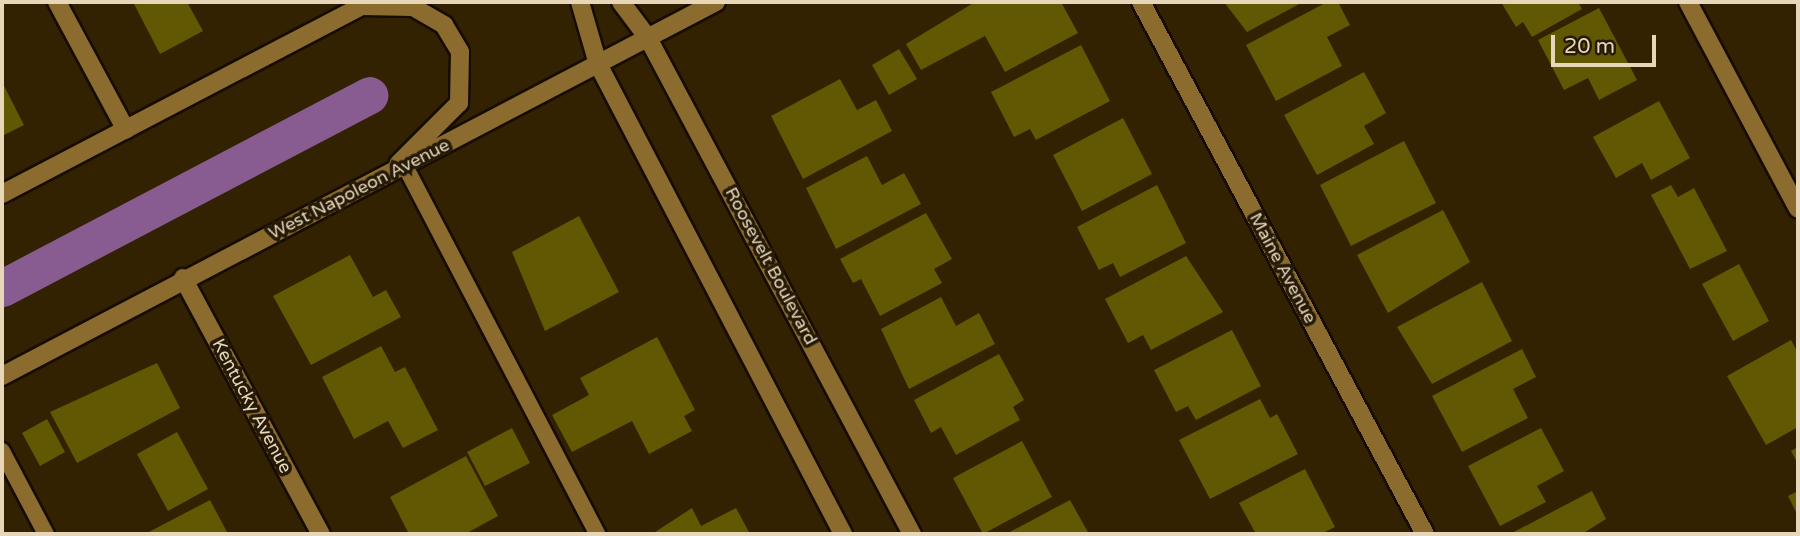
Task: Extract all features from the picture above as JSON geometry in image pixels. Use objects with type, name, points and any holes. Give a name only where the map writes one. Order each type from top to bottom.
[{"type":"street","points":[[57,2],[126,130]]},
{"type":"street","points":[[580,2],[598,64],[843,534]]},
{"type":"street","name":"Roosevelt Boulevard","points":[[621,2],[649,38],[912,534]]},
{"type":"street","name":"West Napoleon Avenue","points":[[2,376],[183,278],[386,176],[716,2]]},
{"type":"street","name":"Maine Avenue","points":[[1141,2],[1425,534]]},
{"type":"street","points":[[1688,2],[1798,209]]},
{"type":"street","points":[[2,194],[366,4],[413,8],[444,25],[460,52],[460,103],[386,176]]},
{"type":"street","name":"Kentucky Avenue","points":[[183,278],[321,534]]},
{"type":"lane","points":[[405,166],[597,534]]},
{"type":"lane","points":[[2,451],[46,534]]},
{"type":"building","points":[[133,2],[187,2],[203,31],[160,54]]},
{"type":"building","points":[[975,2],[1061,2],[1078,33],[1005,72],[985,36],[921,70],[906,44]]},
{"type":"building","points":[[1224,2],[1303,2],[1247,32]]},
{"type":"building","points":[[1327,2],[1338,2],[1350,25],[1327,37],[1342,66],[1276,101],[1246,45]]},
{"type":"building","points":[[1501,2],[1578,2],[1582,9],[1532,37],[1523,22],[1516,27]]},
{"type":"building","points":[[1599,8],[1637,80],[1599,100],[1588,78],[1564,90],[1538,40]]},
{"type":"building","points":[[1081,45],[1110,101],[1036,140],[1030,129],[1014,137],[991,92]]},
{"type":"building","points":[[899,49],[917,79],[889,95],[872,65]]},
{"type":"building","points":[[1364,72],[1386,113],[1364,126],[1374,144],[1317,175],[1284,115]]},
{"type":"building","points":[[840,79],[857,110],[876,100],[892,131],[803,179],[771,116]]},
{"type":"building","points":[[2,82],[24,125],[2,136]]},
{"type":"building","points":[[1659,101],[1690,158],[1651,180],[1642,163],[1616,178],[1593,137]]},
{"type":"building","points":[[1123,118],[1152,174],[1082,211],[1053,155]]},
{"type":"building","points":[[1404,141],[1436,203],[1351,246],[1320,185]]},
{"type":"building","points":[[867,156],[882,185],[904,173],[921,204],[836,249],[806,188]]},
{"type":"building","points":[[1157,185],[1186,243],[1120,277],[1113,263],[1099,270],[1077,227]]},
{"type":"building","points":[[1671,185],[1678,197],[1694,188],[1727,251],[1690,269],[1651,195]]},
{"type":"building","points":[[1443,210],[1470,262],[1388,313],[1357,255]]},
{"type":"building","points":[[926,213],[952,259],[934,269],[942,283],[880,316],[861,279],[853,283],[840,259]]},
{"type":"building","points":[[579,216],[619,292],[545,331],[512,252]]},
{"type":"building","points":[[350,255],[373,297],[386,290],[401,317],[311,365],[273,296]]},
{"type":"building","points":[[1186,256],[1223,312],[1151,350],[1143,335],[1128,343],[1105,299]]},
{"type":"building","points":[[1739,264],[1769,321],[1733,341],[1702,284]]},
{"type":"building","points":[[1482,282],[1512,341],[1432,384],[1397,327]]},
{"type":"building","points":[[941,297],[956,326],[979,313],[995,344],[909,389],[881,329]]},
{"type":"building","points":[[1232,330],[1261,386],[1196,420],[1188,406],[1176,412],[1154,370]]},
{"type":"building","points":[[657,337],[695,410],[684,416],[692,431],[649,454],[632,421],[572,452],[552,415],[589,395],[580,378]]},
{"type":"building","points":[[1791,340],[1798,353],[1798,427],[1766,445],[1727,376]]},
{"type":"building","points":[[381,346],[395,372],[405,367],[438,430],[403,448],[388,421],[354,439],[322,377]]},
{"type":"building","points":[[1522,349],[1536,377],[1513,389],[1528,418],[1462,452],[1432,396]]},
{"type":"building","points":[[999,354],[1024,400],[1013,407],[1020,420],[956,455],[941,427],[931,433],[914,400]]},
{"type":"building","points":[[157,363],[180,408],[77,463],[50,412]]},
{"type":"building","points":[[1260,399],[1270,418],[1277,414],[1298,454],[1210,499],[1179,440]]},
{"type":"building","points":[[47,419],[65,452],[40,466],[22,433]]},
{"type":"building","points":[[512,428],[530,463],[485,486],[467,452]]},
{"type":"building","points":[[1541,428],[1564,471],[1537,486],[1546,502],[1500,526],[1468,466]]},
{"type":"building","points":[[177,432],[208,489],[168,511],[137,454]]},
{"type":"building","points":[[1022,441],[1052,497],[983,534],[953,478]]},
{"type":"building","points":[[1798,447],[1798,464],[1791,451]]},
{"type":"building","points":[[466,456],[498,516],[465,534],[409,534],[390,497]]},
{"type":"building","points":[[1305,469],[1335,527],[1321,534],[1256,534],[1239,503]]},
{"type":"building","points":[[1592,491],[1606,519],[1582,534],[1510,534]]},
{"type":"building","points":[[1798,491],[1798,516],[1788,496]]},
{"type":"building","points":[[210,500],[227,532],[145,534]]},
{"type":"building","points":[[1070,500],[1089,534],[1006,534]]},
{"type":"building","points":[[692,508],[701,526],[736,508],[750,534],[652,534]]},
{"type":"waterway","points":[[2,288],[369,95]]}]
